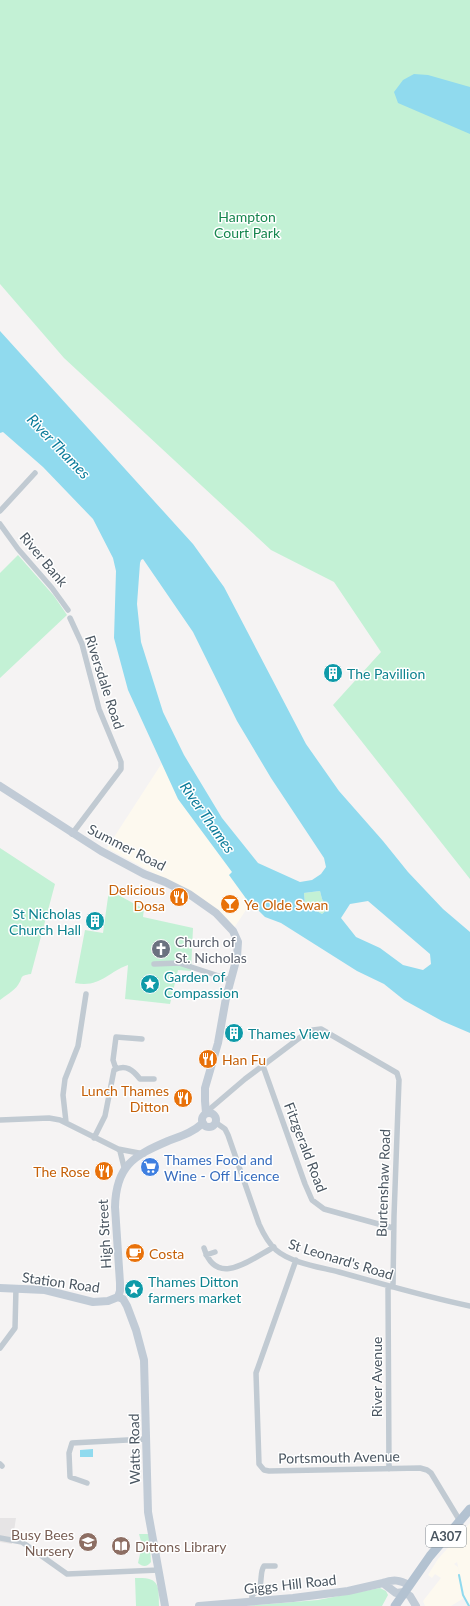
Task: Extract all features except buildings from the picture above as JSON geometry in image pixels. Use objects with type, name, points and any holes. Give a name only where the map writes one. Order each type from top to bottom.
[{"type":"main road","name":"A307","points":[[395,1606],[430,1556],[470,1509]]},
{"type":"street","points":[[0,511],[35,473]]},
{"type":"street","name":"River Bank","points":[[0,524],[18,549],[63,601],[68,610]]},
{"type":"street","name":"Riversdale Road","points":[[70,618],[82,644],[99,709],[120,762],[121,769],[72,834]]},
{"type":"street","name":"Summer Road","points":[[0,786],[72,834],[144,874],[166,882],[189,894],[216,913],[236,936],[238,942],[237,953],[230,980]]},
{"type":"street","points":[[154,964],[179,963],[230,980],[218,1043],[205,1088],[204,1101],[208,1113],[215,1117],[215,1122],[213,1125],[209,1126],[203,1123]]},
{"type":"street","points":[[66,1122],[63,1095],[65,1079],[78,1046],[86,994]]},
{"type":"street","name":"Burtenshaw Road","points":[[263,1066],[302,1036],[318,1029],[398,1075],[390,1287]]},
{"type":"street","points":[[94,1138],[105,1116],[112,1076],[116,1069],[113,1060],[116,1037],[142,1039]]},
{"type":"street","points":[[203,1123],[202,1118],[214,1105],[263,1066]]},
{"type":"street","name":"Fitzgerald Road","points":[[263,1066],[312,1200],[324,1208],[393,1228]]},
{"type":"street","points":[[116,1069],[130,1068],[135,1071],[140,1080],[154,1079]]},
{"type":"street","points":[[0,1120],[49,1118],[66,1122],[94,1138],[118,1149],[144,1154]]},
{"type":"street","name":"St Leonard's Road","points":[[215,1122],[225,1129],[228,1135],[259,1224],[266,1237],[274,1247],[285,1255],[296,1260],[390,1287],[470,1306]]},
{"type":"street","points":[[118,1149],[120,1151],[124,1167],[144,1154],[184,1136],[203,1123]]},
{"type":"street","name":"High Street","points":[[118,1297],[120,1283],[115,1194],[118,1181],[124,1167]]},
{"type":"street","points":[[204,1248],[208,1259],[214,1266],[219,1269],[228,1269],[237,1267],[274,1247]]},
{"type":"street","points":[[206,1254],[215,1252]]},
{"type":"street","name":"Portsmouth Avenue","points":[[296,1260],[256,1373],[259,1464],[264,1470],[268,1471],[420,1468],[427,1470],[435,1480],[460,1521]]},
{"type":"street","name":"River Avenue","points":[[389,1469],[390,1287]]},
{"type":"street","name":"Station Road","points":[[0,1288],[56,1292],[93,1302],[108,1301],[118,1297]]},
{"type":"street","points":[[0,1348],[15,1328],[16,1288]]},
{"type":"street","name":"Watts Road","points":[[118,1297],[123,1299],[127,1306],[134,1322],[142,1351],[145,1373],[149,1515],[165,1606]]},
{"type":"street","points":[[87,1483],[70,1477],[69,1453],[72,1443],[146,1438]]},
{"type":"street","points":[[0,1538],[22,1542],[67,1574],[159,1570]]},
{"type":"street","points":[[252,1601],[252,1596],[261,1584],[262,1569],[264,1566],[274,1566]]},
{"type":"street","name":"Giggs Hill Road","points":[[199,1606],[324,1594],[383,1583],[390,1580],[399,1581],[407,1589]]},
{"type":"street","points":[[383,1583],[396,1593],[407,1589],[416,1606]]},
{"type":"shaded area","points":[[162,763],[178,799],[232,872],[229,875],[250,904],[234,928],[204,900],[107,848]]},
{"type":"shaded area","points":[[0,1518],[16,1518],[12,1544],[0,1542]]},
{"type":"shaded area","points":[[470,1523],[470,1606],[465,1598],[457,1562],[454,1564],[458,1567],[464,1598],[451,1606],[425,1606],[423,1601],[441,1578],[435,1574],[432,1578],[428,1575],[438,1559]]},
{"type":"green space","name":"Hampton Court Park","points":[[0,0],[470,0],[470,879],[333,705],[381,652],[334,582],[271,550],[64,358],[0,284]]},
{"type":"green space","points":[[18,555],[54,596],[67,615],[0,678],[0,573]]},
{"type":"green space","points":[[0,848],[55,884],[31,974],[23,976],[16,987],[0,1000]]},
{"type":"green space","points":[[109,890],[144,909],[143,917],[193,928],[191,971],[178,970],[170,1004],[125,999],[128,965],[97,981],[84,984],[75,983],[85,930],[103,933]]},
{"type":"green space","points":[[320,891],[322,899],[328,909],[322,914],[305,904],[304,893]]},
{"type":"green space","points":[[139,1534],[149,1534],[151,1562],[146,1566],[138,1563],[142,1545]]},
{"type":"green space","points":[[135,1578],[149,1579],[156,1583],[159,1592],[159,1606],[136,1606]]},
{"type":"green space","points":[[380,1588],[386,1591],[388,1595],[382,1606],[245,1606],[318,1600]]},
{"type":"water","points":[[414,74],[428,75],[470,87],[470,134],[398,103],[394,92],[403,80]]},
{"type":"water","name":"River Thames","points":[[0,331],[193,544],[224,587],[306,744],[339,791],[408,872],[443,909],[470,932],[470,1033],[442,1021],[404,1000],[384,984],[357,971],[281,923],[265,917],[250,904],[229,875],[232,872],[178,799],[128,690],[114,638],[116,571],[113,558],[93,519],[43,467],[3,432],[0,433]],"holes":[[[143,559],[193,632],[237,721],[271,778],[324,858],[326,867],[321,874],[312,880],[300,882],[258,863],[222,818],[184,755],[163,712],[141,642],[137,604],[140,563]],[[320,891],[322,899],[328,909],[322,914],[305,904],[304,893]],[[368,901],[430,954],[431,964],[423,970],[403,965],[380,948],[356,937],[341,918],[350,904]]]},
{"type":"water","points":[[93,1449],[93,1457],[80,1457],[80,1450]]},
{"type":"waterway","points":[[459,1575],[463,1595],[469,1606]]},
{"type":"place","name":"The Pavillion","points":[[333,673]]},
{"type":"place","name":"Delicious Dosa","points":[[179,897]]},
{"type":"place","name":"Ye Olde Swan","points":[[230,904]]},
{"type":"place","name":"St Nicholas Church Hall","points":[[95,921]]},
{"type":"place","name":"Church of St. Nicholas","points":[[161,949]]},
{"type":"place","name":"Garden of Compassion","points":[[150,984]]},
{"type":"place","name":"Thames View","points":[[234,1033]]},
{"type":"place","name":"Han Fu","points":[[208,1059]]},
{"type":"place","name":"Lunch Thames Ditton","points":[[183,1098]]},
{"type":"place","name":"Thames Food and Wine - Off Licence","points":[[150,1167]]},
{"type":"place","name":"The Rose","points":[[104,1171]]},
{"type":"place","name":"Costa","points":[[135,1253]]},
{"type":"place","name":"Thames Ditton farmers market","points":[[134,1289]]},
{"type":"place","name":"Busy Bees Nursery","points":[[88,1542]]},
{"type":"place","name":"Dittons Library","points":[[121,1546]]}]
